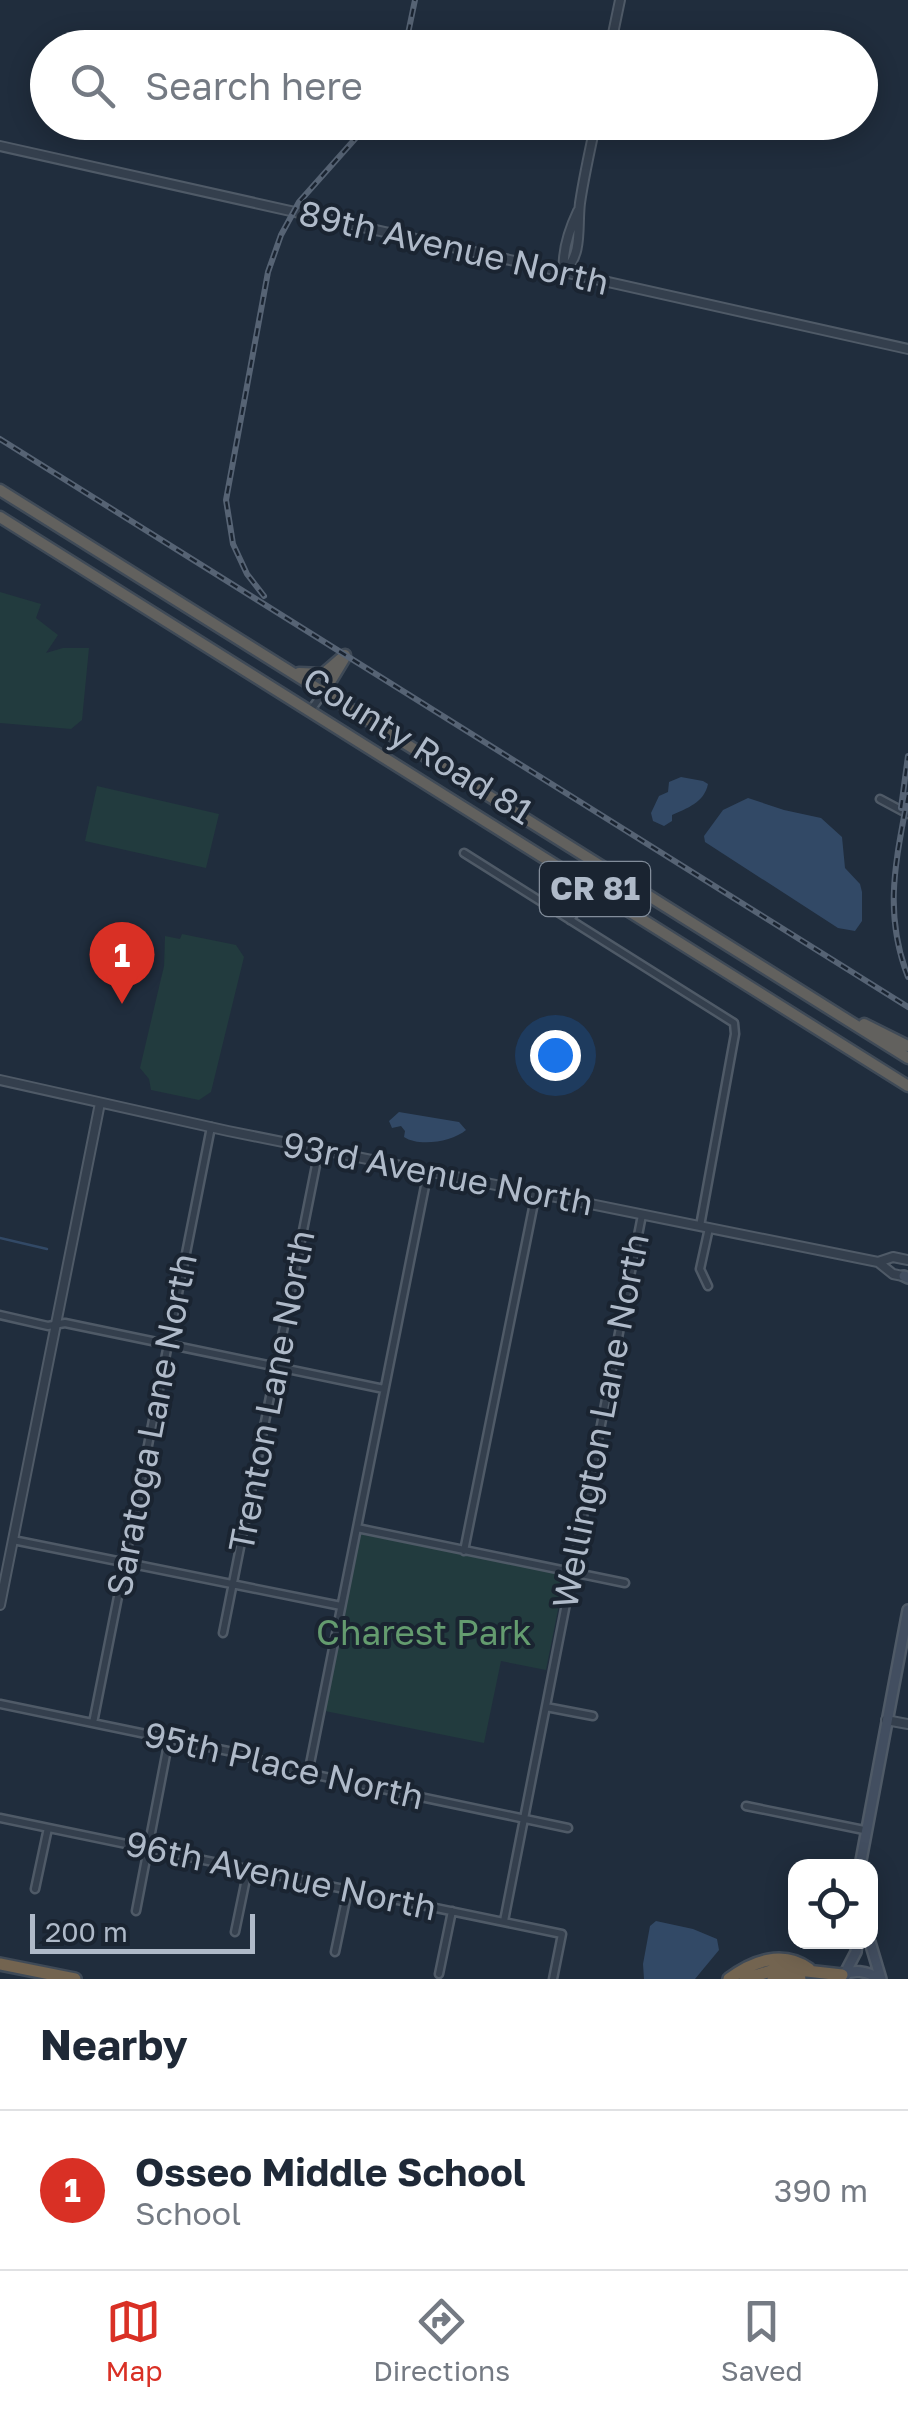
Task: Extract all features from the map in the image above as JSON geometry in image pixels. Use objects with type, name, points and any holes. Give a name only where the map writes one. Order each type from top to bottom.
[{"type":"highway","name":"County Road 81","points":[[0,490],[908,1058]]},
{"type":"highway","name":"County Road 81","points":[[0,517],[908,1087]]},
{"type":"highway","points":[[288,669],[318,676],[345,654],[343,664],[324,692]]},
{"type":"highway","points":[[822,1004],[908,1046]]},
{"type":"highway","points":[[729,1979],[754,1964],[776,1958],[794,1960],[812,1972]]},
{"type":"highway","points":[[0,1964],[75,1979]]},
{"type":"highway","points":[[745,1979],[780,1968],[841,1975]]},
{"type":"highway","points":[[773,1979],[800,1979]]},
{"type":"main road","points":[[861,1859],[908,1610]]},
{"type":"main road","points":[[841,1975],[856,1949]]},
{"type":"main road","points":[[872,1949],[880,1979]]},
{"type":"main road","points":[[841,1975],[862,1972],[880,1979]]},
{"type":"street","points":[[614,30],[620,0]]},
{"type":"street","points":[[564,272],[570,230],[580,207],[593,140]]},
{"type":"street","name":"89th Avenue North","points":[[0,146],[908,349]]},
{"type":"street","points":[[310,711],[324,692]]},
{"type":"street","points":[[880,799],[908,814]]},
{"type":"street","name":"Wellington Lane North","points":[[464,852],[734,1023],[704,1227]]},
{"type":"street","points":[[570,920],[604,867]]},
{"type":"street","name":"93rd Avenue North","points":[[0,1080],[319,1150],[878,1262],[894,1274],[907,1277]]},
{"type":"street","points":[[0,1605],[100,1103]]},
{"type":"street","name":"Saratoga Lane North","points":[[92,1723],[211,1127]]},
{"type":"street","name":"Trenton Lane North","points":[[224,1633],[319,1150]]},
{"type":"street","points":[[308,1774],[428,1171]]},
{"type":"street","points":[[464,1550],[536,1193]]},
{"type":"street","name":"Wellington Lane North","points":[[504,1922],[642,1214]]},
{"type":"street","points":[[704,1227],[700,1269],[708,1286]]},
{"type":"street","name":"93rd Avenue North","points":[[878,1262],[908,1260]]},
{"type":"street","points":[[0,1315],[65,1323],[384,1389]]},
{"type":"street","points":[[356,1528],[625,1582]]},
{"type":"street","points":[[9,1545],[125,1562],[341,1606]]},
{"type":"street","name":"95th Place North","points":[[0,1704],[568,1828]]},
{"type":"street","points":[[546,1707],[593,1716]]},
{"type":"street","points":[[886,1720],[908,1724]]},
{"type":"street","points":[[136,1911],[169,1739]]},
{"type":"street","points":[[746,1806],[864,1830]]},
{"type":"street","name":"96th Avenue North","points":[[0,1818],[562,1934],[553,1979]]},
{"type":"street","points":[[35,1888],[48,1828]]},
{"type":"street","points":[[235,1932],[248,1869]]},
{"type":"street","points":[[336,1952],[348,1890]]},
{"type":"street","points":[[439,1974],[452,1911]]},
{"type":"green space","points":[[0,592],[41,604],[36,618],[58,635],[46,653],[63,648],[89,648],[82,720],[71,729],[0,723]]},
{"type":"green space","points":[[97,786],[219,814],[206,868],[85,841]]},
{"type":"green space","points":[[182,934],[236,945],[244,957],[211,1092],[199,1100],[151,1090],[149,1079],[140,1068],[164,966],[165,936],[180,939]]},
{"type":"green space","name":"Charest Park","points":[[360,1534],[565,1575],[546,1670],[501,1661],[484,1743],[325,1711]]},
{"type":"water","points":[[681,777],[708,784],[703,796],[672,815],[672,821],[664,826],[653,821],[651,813],[659,796],[668,792],[669,782]]},
{"type":"water","points":[[748,798],[821,818],[842,837],[845,868],[862,892],[862,921],[855,931],[838,928],[705,842],[704,836],[723,810]]},
{"type":"water","points":[[399,1112],[459,1122],[466,1130],[435,1142],[410,1140],[404,1137],[401,1126],[392,1128],[389,1121]]},
{"type":"water","points":[[656,1921],[717,1939],[719,1950],[695,1979],[644,1979],[650,1926]]},
{"type":"waterway","points":[[0,1238],[47,1249]]},
{"type":"railway","points":[[409,30],[415,0]]},
{"type":"railway","points":[[264,596],[247,574],[233,544],[226,500],[268,272],[281,235],[299,202],[354,140]]},
{"type":"railway","points":[[0,439],[908,1007]]},
{"type":"railway","points":[[901,808],[908,756]]},
{"type":"railway","points":[[908,795],[894,886],[896,930],[908,977]]},
{"type":"place","name":"Osseo Middle School","points":[[122,1004]]}]
